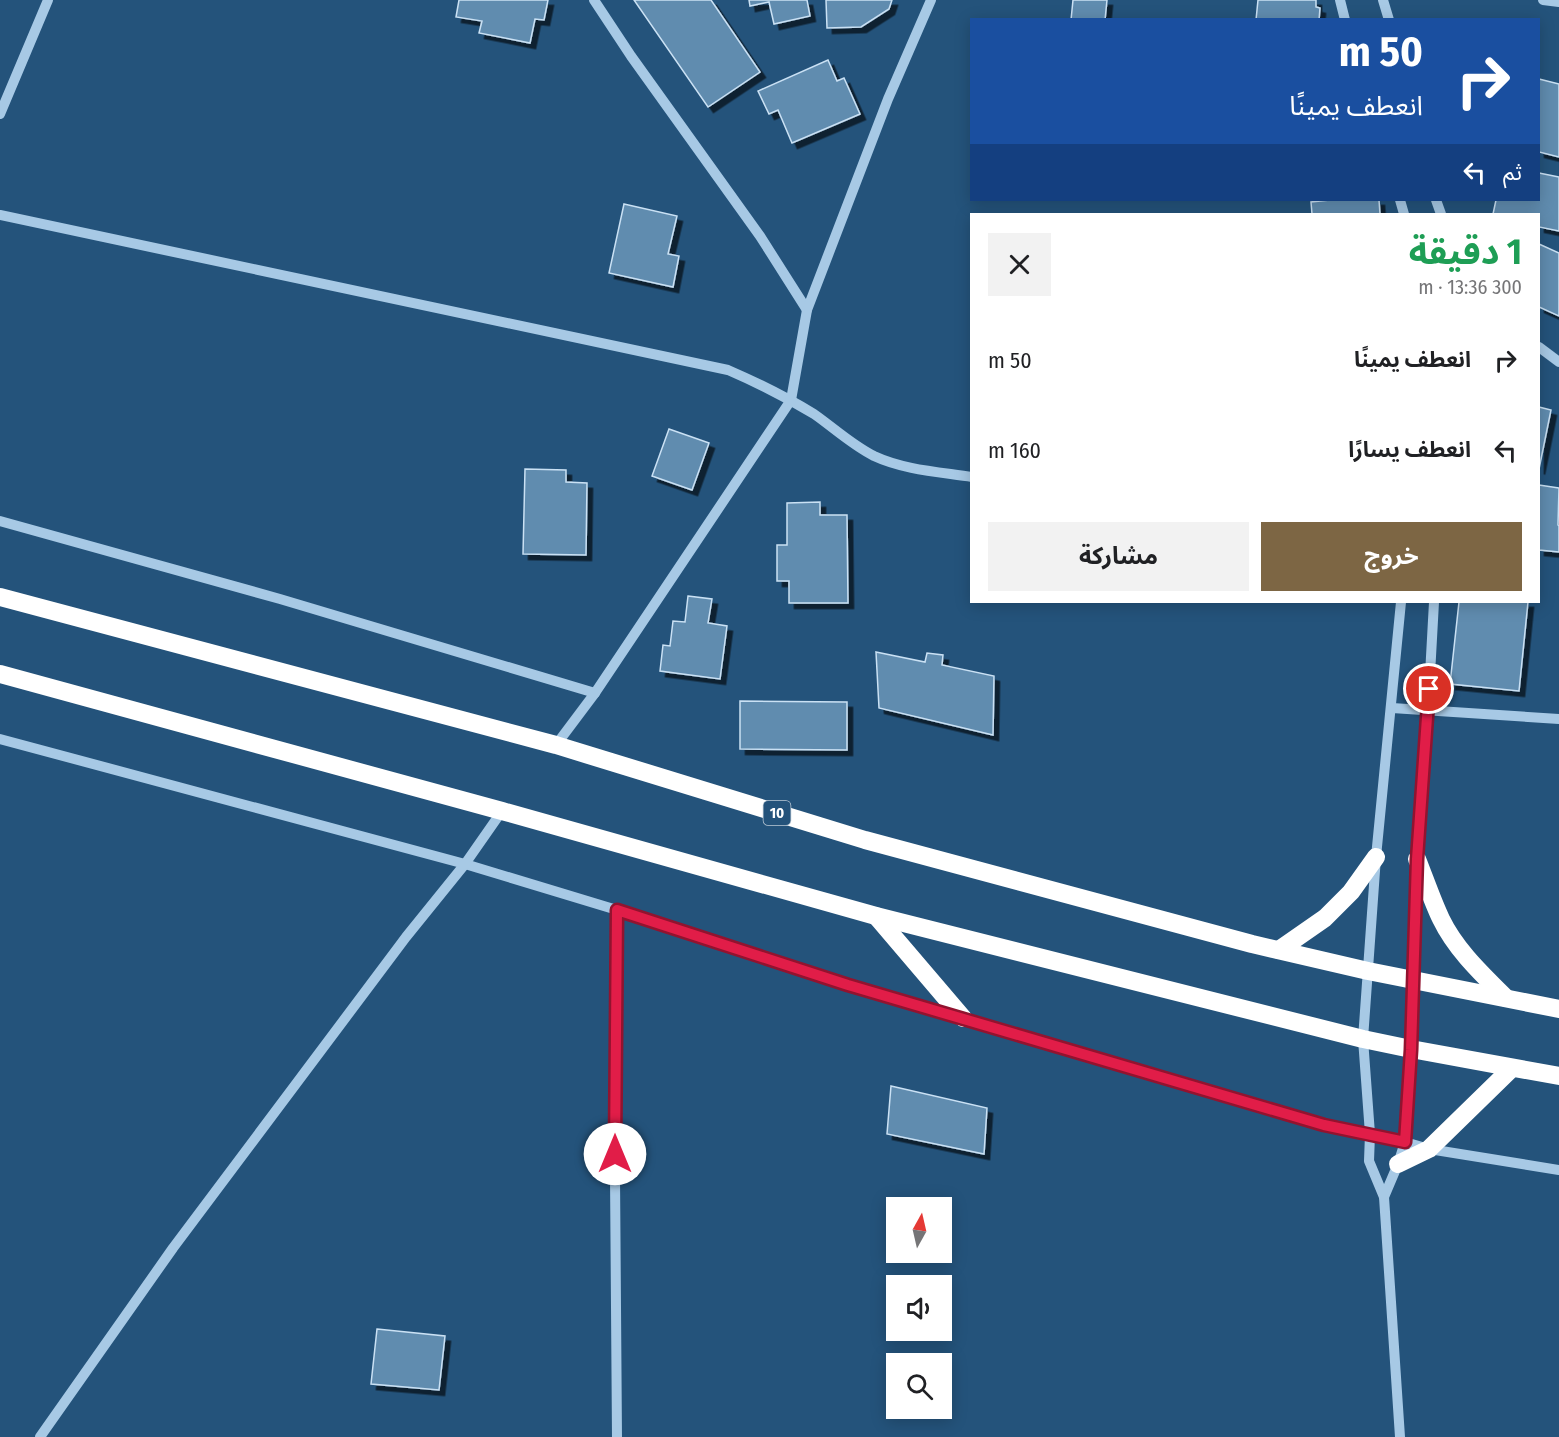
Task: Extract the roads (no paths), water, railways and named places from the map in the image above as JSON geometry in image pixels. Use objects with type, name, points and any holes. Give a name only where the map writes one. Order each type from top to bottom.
[{"type":"highway","name":"10","points":[[0,597],[556,745],[865,840],[1252,944],[1368,971],[1559,1009]]},
{"type":"highway","points":[[0,674],[876,916],[1363,1039],[1511,1069],[1559,1076]]},
{"type":"highway","points":[[1279,950],[1325,918],[1351,892],[1376,857]]},
{"type":"highway","points":[[1417,859],[1441,919],[1454,941],[1506,998]]},
{"type":"highway","points":[[876,916],[963,1018]]},
{"type":"highway","points":[[1398,1164],[1429,1149],[1511,1069]]},
{"type":"street","points":[[0,114],[48,0]]},
{"type":"street","points":[[594,0],[759,236],[807,310]]},
{"type":"street","points":[[556,745],[595,693],[791,400],[807,310],[888,99],[931,0]]},
{"type":"street","points":[[1340,0],[1344,18]]},
{"type":"street","points":[[1383,0],[1388,18]]},
{"type":"street","points":[[1543,0],[1559,2]]},
{"type":"street","points":[[0,215],[728,370],[791,400],[830,425],[850,442],[874,456],[891,463],[918,469],[970,477]]},
{"type":"street","points":[[1540,348],[1559,362]]},
{"type":"street","points":[[0,521],[280,599],[595,693]]},
{"type":"street","points":[[1400,1437],[1384,1197],[1369,1161],[1370,1134],[1363,1039],[1376,857],[1401,603]]},
{"type":"street","points":[[1384,1197],[1405,1142],[1411,1050],[1417,859],[1434,603]]},
{"type":"street","points":[[1392,708],[1559,719]]},
{"type":"street","points":[[0,739],[465,864],[617,910],[848,985],[1324,1125],[1429,1149],[1559,1170]]},
{"type":"street","points":[[40,1437],[173,1248],[406,937],[465,864],[502,811]]},
{"type":"street","points":[[617,910],[615,1176],[617,1437]]}]
